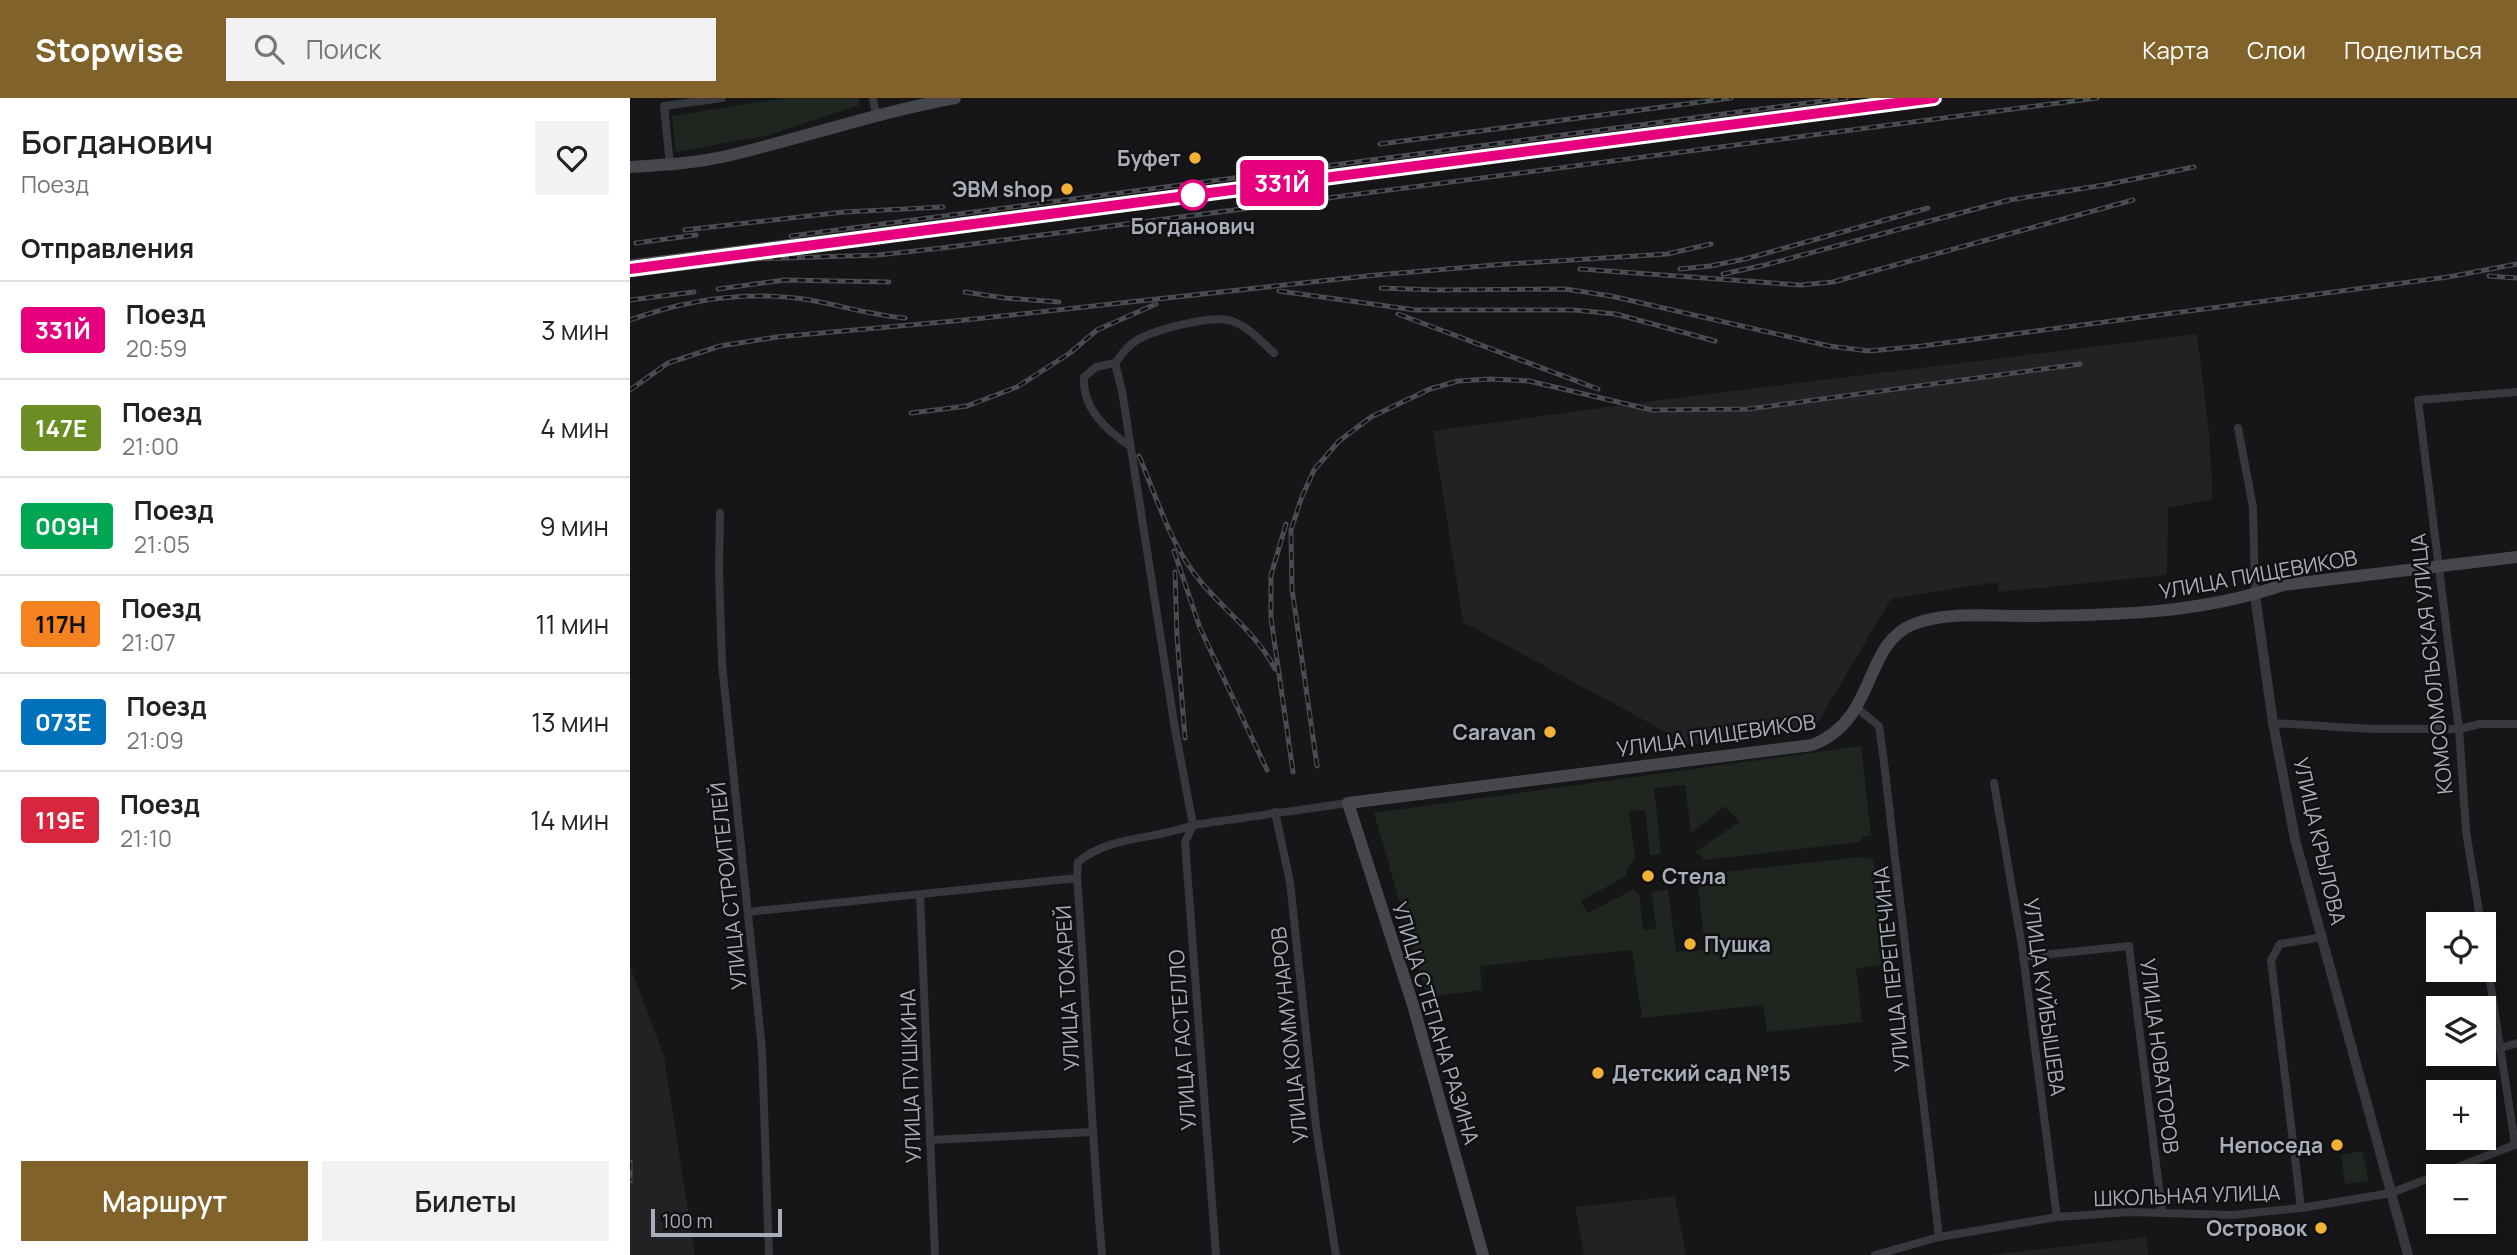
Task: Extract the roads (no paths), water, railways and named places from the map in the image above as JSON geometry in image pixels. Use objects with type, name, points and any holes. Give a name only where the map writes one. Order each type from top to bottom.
[{"type":"main road","points":[[630,167],[670,165],[730,155],[876,115],[955,98]]},
{"type":"main road","name":"УЛИЦА ПИЩЕВИКОВ","points":[[1348,803],[1812,745],[1829,738],[1857,708],[1879,659],[1899,630],[1934,617],[2145,613],[2203,607],[2255,595],[2283,585],[2517,557]]},
{"type":"main road","name":"УЛИЦА СТЕПАНА РАЗИНА","points":[[1348,803],[1413,1005],[1483,1255]]},
{"type":"street","points":[[670,165],[663,106],[722,98]]},
{"type":"street","points":[[873,98],[876,115]]},
{"type":"street","points":[[1130,446],[1110,433],[1094,413],[1083,392],[1084,377],[1096,367],[1115,363],[1135,341],[1159,331],[1203,321],[1228,319],[1245,327],[1275,353]]},
{"type":"street","points":[[1115,363],[1122,391],[1175,729],[1193,825]]},
{"type":"street","name":"КОМСОМОЛЬСКАЯ УЛИЦА","points":[[2479,912],[2466,831],[2459,729],[2418,400],[2517,392]]},
{"type":"street","name":"УЛИЦА КРЫЛОВА","points":[[2238,428],[2253,507],[2255,595],[2273,723],[2295,839],[2408,1255]]},
{"type":"street","name":"УЛИЦА СТРОИТЕЛЕЙ","points":[[720,513],[722,664],[762,1049],[769,1255]]},
{"type":"street","name":"УЛИЦА ПЕРЕПЕЧИНА","points":[[1857,708],[1878,726],[1883,754],[1938,1237]]},
{"type":"street","points":[[2273,723],[2374,729],[2459,729],[2480,724],[2517,724]]},
{"type":"street","name":"УЛИЦА КУЙБЫШЕВА","points":[[1994,783],[2024,957],[2057,1217]]},
{"type":"street","name":"УЛИЦА ПИЩЕВИКОВ","points":[[1077,878],[1078,862],[1088,853],[1107,844],[1275,811],[1348,803]]},
{"type":"street","name":"УЛИЦА КОММУНАРОВ","points":[[1275,811],[1290,882],[1316,1128],[1336,1255]]},
{"type":"street","name":"УЛИЦА ГАСТЕЛЛО","points":[[1193,825],[1185,842],[1216,1255]]},
{"type":"street","name":"УЛИЦА ТОКАРЕЙ","points":[[748,912],[1077,878],[1102,1255]]},
{"type":"street","name":"УЛИЦА ПУШКИНА","points":[[920,895],[935,1255]]},
{"type":"street","points":[[2301,1208],[2271,960],[2280,944],[2322,937]]},
{"type":"street","name":"УЛИЦА НОВАТОРОВ","points":[[2024,957],[2129,946],[2162,1212]]},
{"type":"street","points":[[2490,982],[2516,1144]]},
{"type":"street","points":[[2500,1048],[2517,1043]]},
{"type":"street","points":[[929,1140],[1092,1132]]},
{"type":"street","name":"ШКОЛЬНАЯ УЛИЦА","points":[[1875,1255],[1938,1237],[2057,1217],[2162,1212],[2232,1215],[2301,1208],[2390,1193],[2516,1144]]},
{"type":"railway","points":[[1380,144],[1731,98]]},
{"type":"railway","points":[[791,236],[1846,98]]},
{"type":"railway","points":[[789,248],[1934,98]]},
{"type":"railway","points":[[630,275],[754,259],[878,255],[942,248],[2097,98]]},
{"type":"railway","points":[[1723,274],[2009,200],[2194,167]]},
{"type":"railway","points":[[1580,269],[1800,285],[1833,282],[2133,200]]},
{"type":"railway","points":[[685,230],[844,212],[943,207]]},
{"type":"railway","points":[[1680,269],[1745,259],[1928,208]]},
{"type":"railway","points":[[636,243],[696,235]]},
{"type":"railway","points":[[630,262],[800,240]]},
{"type":"railway","points":[[630,390],[668,363],[720,346],[777,337],[965,320],[1376,275],[1667,254],[1711,244]]},
{"type":"railway","points":[[1381,288],[1565,289],[1611,296],[1829,346],[1869,351],[2448,277],[2517,264]]},
{"type":"railway","points":[[2489,276],[2517,278]]},
{"type":"railway","points":[[718,289],[785,280],[889,282]]},
{"type":"railway","points":[[1279,291],[1415,310],[1574,310],[1616,314],[1715,341]]},
{"type":"railway","points":[[630,300],[694,292]]},
{"type":"railway","points":[[965,292],[1059,302]]},
{"type":"railway","points":[[630,320],[696,302],[741,296],[810,300],[905,318]]},
{"type":"railway","points":[[911,413],[967,406],[1017,387],[1070,353],[1097,330],[1156,304]]},
{"type":"railway","points":[[1398,314],[1598,389]]},
{"type":"railway","points":[[1317,766],[1292,589],[1291,530],[1314,470],[1339,441],[1371,417],[1430,389],[1458,381],[1529,381],[1652,410],[1748,409],[2080,364]]},
{"type":"railway","points":[[1139,456],[1166,522],[1190,568],[1260,645],[1275,669]]},
{"type":"railway","points":[[1286,524],[1271,575],[1271,618],[1293,772]]},
{"type":"railway","points":[[1174,551],[1200,628],[1267,770]]},
{"type":"railway","points":[[1175,572],[1185,738]]},
{"type":"railway","points":[[630,1162],[630,1181]]},
{"type":"train","name":"331Й","points":[[630,269],[1934,98]]},
{"type":"place","name":"Буфет","points":[[1195,158]]},
{"type":"place","name":"ЭВМ shop","points":[[1067,189]]},
{"type":"place","name":"Богданович","points":[[1193,195]]},
{"type":"place","name":"Caravan","points":[[1550,732]]},
{"type":"place","name":"Стела","points":[[1648,876]]},
{"type":"place","name":"Пушка","points":[[1690,944]]},
{"type":"place","name":"Детский сад №15","points":[[1598,1073]]},
{"type":"place","name":"Непоседа","points":[[2337,1145]]},
{"type":"place","name":"Островок","points":[[2321,1228]]}]
